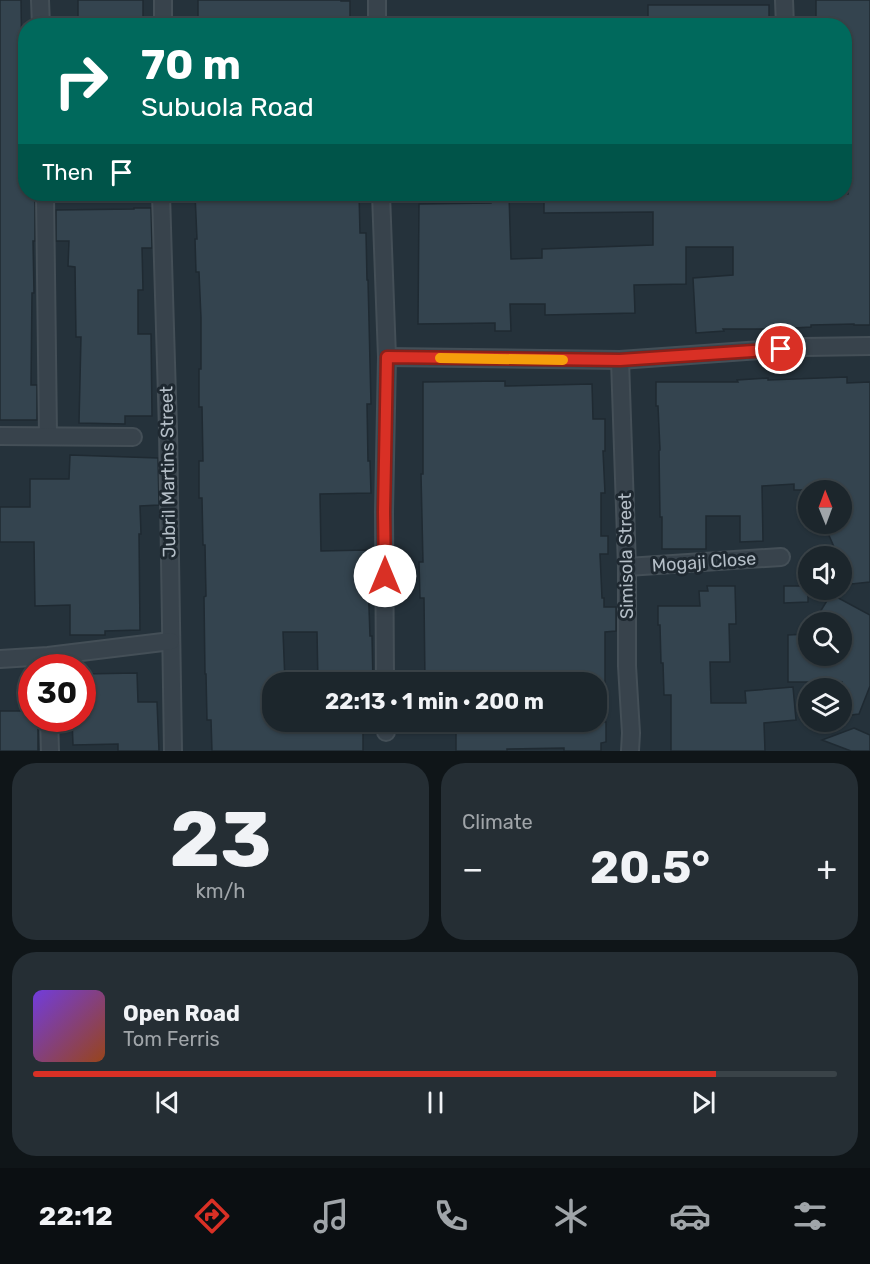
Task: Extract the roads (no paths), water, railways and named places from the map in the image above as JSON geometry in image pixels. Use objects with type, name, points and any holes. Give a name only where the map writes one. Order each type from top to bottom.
[{"type":"street","points":[[40,0],[41,18]]},
{"type":"street","points":[[163,18],[164,0]]},
{"type":"street","points":[[377,0],[378,18]]},
{"type":"street","points":[[784,0],[785,18]]},
{"type":"street","points":[[45,201],[48,436]]},
{"type":"street","name":"Jubril Martins Street","points":[[162,201],[173,751]]},
{"type":"street","points":[[381,201],[387,357],[384,512],[385,672]]},
{"type":"street","points":[[387,357],[620,360],[804,347],[870,346]]},
{"type":"street","name":"Simisola Street","points":[[620,360],[630,751]]},
{"type":"street","points":[[0,436],[133,437]]},
{"type":"street","name":"Mogaji Close","points":[[627,567],[781,557]]},
{"type":"street","points":[[96,654],[171,642]]},
{"type":"street","points":[[0,659],[18,660]]},
{"type":"street","points":[[49,732],[50,751]]}]
